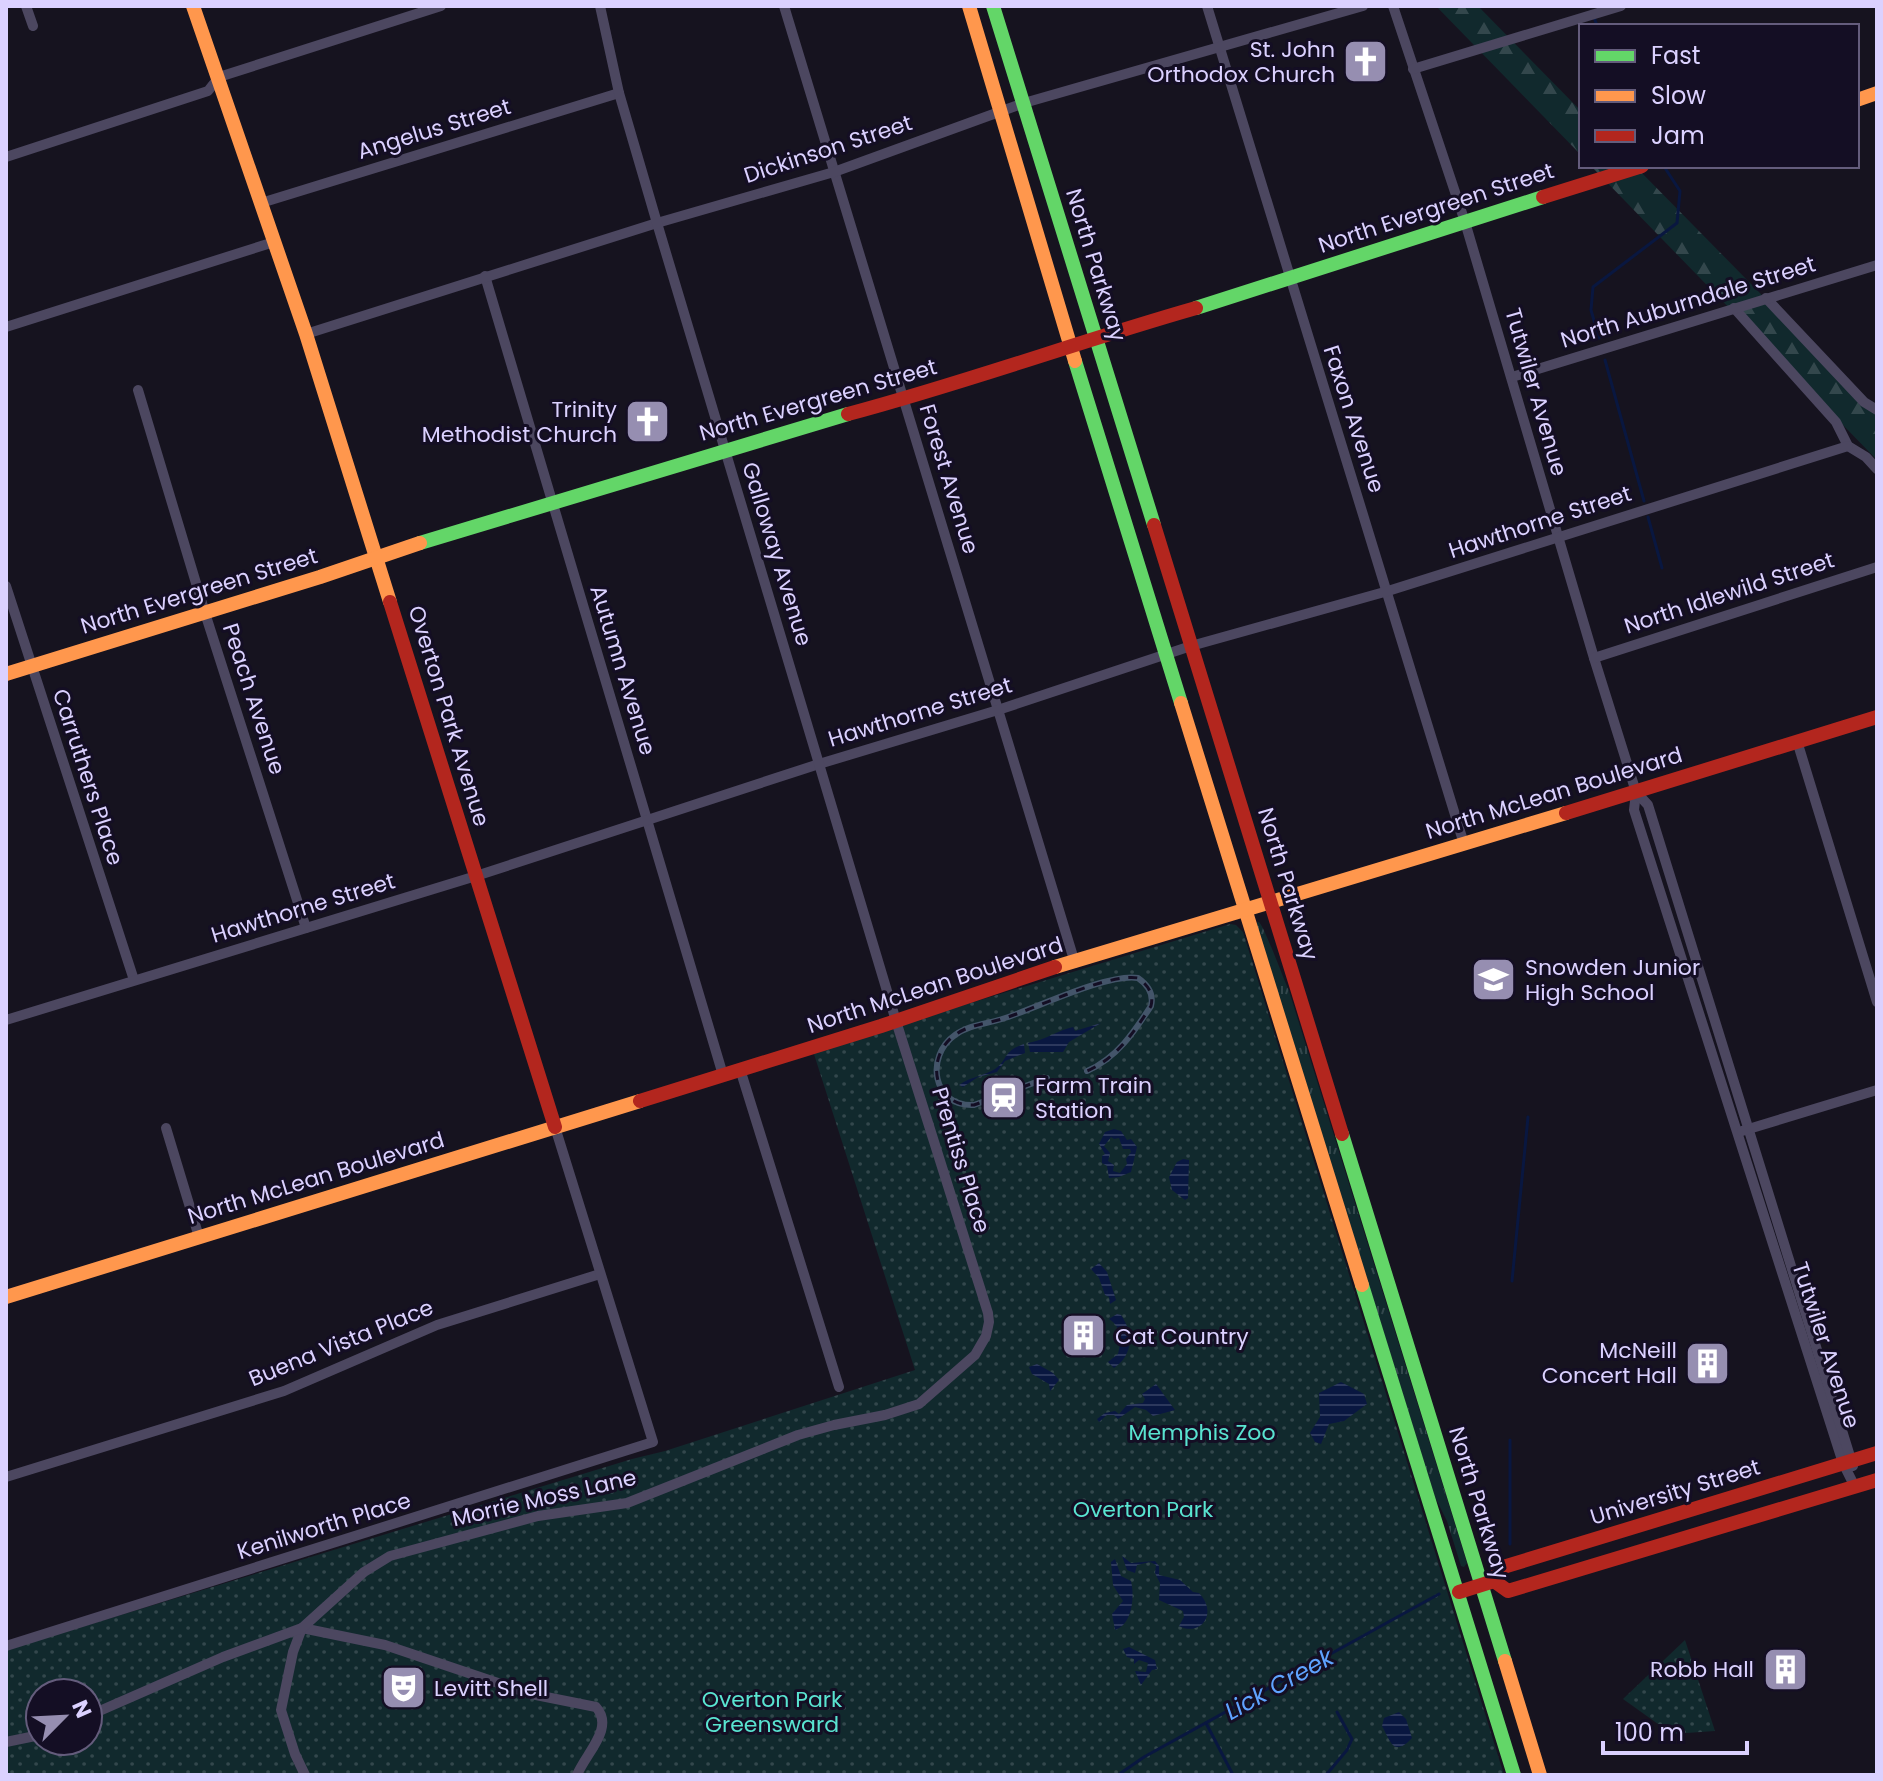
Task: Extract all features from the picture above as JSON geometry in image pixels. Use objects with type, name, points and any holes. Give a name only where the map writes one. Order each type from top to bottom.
[{"type":"main road","name":"Overton Park Avenue","points":[[193,6],[306,334],[555,1127]]},
{"type":"main road","name":"North Parkway","points":[[969,6],[1069,345],[1514,1775]]},
{"type":"main road","name":"North Parkway","points":[[993,6],[1270,901],[1487,1583],[1540,1775]]},
{"type":"main road","name":"North Evergreen Street","points":[[6,674],[551,502],[905,399],[1636,168]]},
{"type":"main road","name":"North McLean Boulevard","points":[[6,1297],[896,1021],[959,998],[1270,901],[1877,717]]},
{"type":"main road","name":"University Street","points":[[1459,1592],[1487,1583],[1500,1568],[1877,1453]]},
{"type":"main road","name":"University Street","points":[[1487,1583],[1508,1591],[1877,1480]]},
{"type":"main road","points":[[1685,1513],[1692,1536]]},
{"type":"main road","points":[[1664,1519],[1670,1542]]},
{"type":"street","points":[[26,6],[33,26]]},
{"type":"street","points":[[6,157],[208,91],[219,77],[441,6]]},
{"type":"street","name":"Galloway Avenue","points":[[600,6],[619,93],[896,1021]]},
{"type":"street","name":"Forest Avenue","points":[[784,6],[1075,963]]},
{"type":"street","name":"Faxon Avenue","points":[[1207,6],[1464,844]]},
{"type":"street","name":"Dickinson Street","points":[[306,334],[657,223],[834,172],[1024,103],[1363,6]]},
{"type":"street","name":"Tutwiler Avenue","points":[[1393,6],[1465,222],[1512,377],[1636,792],[1634,810],[1763,1216],[1794,1294],[1855,1487]]},
{"type":"street","points":[[1413,69],[1621,6]]},
{"type":"street","name":"Angelus Street","points":[[261,203],[619,93]]},
{"type":"street","points":[[6,327],[274,242]]},
{"type":"street","name":"North Auburndale Street","points":[[1512,377],[1877,265]]},
{"type":"street","name":"Autumn Avenue","points":[[485,276],[723,1075]]},
{"type":"street","points":[[1766,298],[1864,402],[1877,410]]},
{"type":"street","points":[[1734,308],[1836,422],[1848,446],[1866,457],[1877,469]]},
{"type":"street","name":"Peach Avenue","points":[[138,390],[205,613],[306,928]]},
{"type":"street","name":"Hawthorne Street","points":[[6,1020],[476,876],[1191,646],[1388,591],[1848,446]]},
{"type":"street","name":"North Idlewild Street","points":[[1594,658],[1877,567]]},
{"type":"street","name":"Carruthers Place","points":[[6,586],[134,980]]},
{"type":"street","points":[[1797,741],[1877,1002]]},
{"type":"street","name":"Tutwiler Avenue","points":[[1636,792],[1648,805],[1774,1213],[1794,1294]]},
{"type":"street","points":[[1683,966],[1696,962]]},
{"type":"street","name":"Prentiss Place","points":[[896,1021],[988,1313]]},
{"type":"street","points":[[740,1069],[839,1387]]},
{"type":"street","points":[[1736,1133],[1877,1090]]},
{"type":"street","name":"Overton Park Avenue","points":[[555,1127],[653,1442]]},
{"type":"street","points":[[166,1128],[199,1237]]},
{"type":"street","points":[[1763,1216],[1774,1213]]},
{"type":"street","name":"Buena Vista Place","points":[[6,1477],[284,1391],[437,1325],[600,1274]]},
{"type":"street","name":"Morrie Moss Lane","points":[[104,1709],[223,1657],[302,1628],[364,1572],[390,1556],[538,1516],[627,1503],[806,1433],[919,1404],[975,1355],[986,1336],[988,1313]]},
{"type":"street","name":"Kenilworth Place","points":[[6,1646],[653,1442]]},
{"type":"street","points":[[305,1775],[281,1710],[293,1652],[302,1628],[385,1645],[531,1694],[596,1707],[603,1717],[603,1730],[577,1775]]},
{"type":"green space","points":[[1436,6],[1478,6],[1579,109],[1579,153]]},
{"type":"green space","points":[[1593,168],[1637,168],[1877,412],[1877,460]]},
{"type":"green space","points":[[1259,922],[1289,991],[1467,1563],[1464,1567],[1435,1497],[1256,923]]},
{"type":"green space","name":"Overton Park","points":[[1230,924],[1236,925],[1243,932],[1504,1775],[6,1775],[6,1650],[665,1451],[915,1370],[813,1051]]},
{"type":"green space","points":[[1685,1640],[1715,1731],[1672,1734],[1623,1699]]},
{"type":"water","points":[[1101,1023],[1069,1042],[1063,1052],[1030,1052],[1028,1043],[1068,1028],[1073,1027],[1075,1031]]},
{"type":"water","points":[[1024,1044],[1025,1053],[1005,1061],[997,1072],[978,1077],[963,1087],[959,1085],[995,1069],[1012,1050]]},
{"type":"water","points":[[1114,1129],[1121,1131],[1137,1147],[1131,1172],[1109,1178],[1107,1166],[1102,1163],[1105,1154],[1099,1144],[1105,1132]],"holes":[[[1111,1137],[1119,1138],[1123,1149],[1130,1149],[1131,1152],[1120,1173],[1113,1171],[1114,1165],[1108,1161],[1110,1153],[1104,1146]]]},
{"type":"water","points":[[1189,1160],[1188,1198],[1185,1200],[1172,1190],[1169,1177],[1177,1162]]},
{"type":"water","points":[[1099,1263],[1107,1272],[1116,1300],[1110,1304],[1099,1278],[1091,1269]]},
{"type":"water","points":[[1117,1314],[1125,1322],[1130,1344],[1125,1357],[1114,1368],[1108,1362],[1118,1354],[1120,1339],[1116,1326],[1109,1319]]},
{"type":"water","points":[[1037,1364],[1059,1380],[1050,1391],[1049,1384],[1032,1374],[1029,1367]]},
{"type":"water","points":[[1341,1382],[1364,1394],[1367,1404],[1344,1421],[1329,1424],[1321,1444],[1315,1442],[1310,1433],[1320,1417],[1319,1393]]},
{"type":"water","points":[[1156,1384],[1175,1410],[1153,1416],[1135,1407],[1118,1419],[1107,1415],[1099,1422],[1097,1419],[1105,1413],[1115,1411],[1119,1414],[1127,1405],[1143,1403],[1145,1399],[1142,1394]]},
{"type":"water","points":[[1122,1556],[1131,1563],[1155,1561],[1159,1566],[1159,1575],[1180,1580],[1193,1592],[1199,1593],[1207,1609],[1204,1622],[1194,1628],[1179,1626],[1184,1617],[1183,1611],[1159,1600],[1160,1583],[1155,1573],[1156,1565],[1150,1562],[1137,1565],[1135,1573],[1127,1570]]},
{"type":"water","points":[[1115,1559],[1121,1576],[1131,1581],[1133,1595],[1129,1617],[1115,1630],[1112,1614],[1123,1601],[1113,1585],[1111,1562]]},
{"type":"water","points":[[1129,1647],[1155,1660],[1157,1669],[1152,1670],[1141,1685],[1135,1671],[1146,1672],[1148,1663],[1139,1660],[1134,1664],[1134,1659],[1127,1657],[1123,1649]]},
{"type":"water","points":[[1399,1712],[1406,1719],[1412,1738],[1397,1747],[1382,1726],[1384,1718]]},
{"type":"waterway","points":[[1594,17],[1596,24]]},
{"type":"waterway","points":[[1599,338],[1591,310],[1593,287],[1677,223],[1680,191],[1665,168]]},
{"type":"waterway","points":[[1605,360],[1644,501]]},
{"type":"waterway","points":[[1648,517],[1662,568]]},
{"type":"waterway","name":"Lick Creek","points":[[1512,1281],[1528,1117]]},
{"type":"waterway","points":[[1510,1440],[1510,1544]]},
{"type":"waterway","name":"Lick Creek","points":[[1118,1775],[1144,1757],[1439,1594]]},
{"type":"waterway","points":[[1326,1775],[1352,1739],[1337,1712]]},
{"type":"waterway","points":[[1206,1723],[1233,1775]]},
{"type":"railway","points":[[1047,1078],[974,1105],[949,1098],[938,1079],[937,1067],[945,1044],[966,1029],[1090,986],[1138,978],[1149,990],[1151,1006],[1116,1052],[1087,1071]]},
{"type":"traffic: fast","points":[[993,6],[1154,525]]},
{"type":"traffic: fast","points":[[1196,308],[1543,197]]},
{"type":"traffic: fast","points":[[1075,361],[1181,703]]},
{"type":"traffic: fast","points":[[420,543],[848,414]]},
{"type":"traffic: fast","points":[[1342,1134],[1505,1661]]},
{"type":"traffic: fast","points":[[1362,1285],[1514,1775]]},
{"type":"traffic: slow","points":[[193,6],[306,334],[390,602]]},
{"type":"traffic: slow","points":[[969,6],[1075,361]]},
{"type":"traffic: slow","points":[[1859,99],[1877,93]]},
{"type":"traffic: slow","points":[[6,674],[420,543]]},
{"type":"traffic: slow","points":[[1181,703],[1362,1285]]},
{"type":"traffic: slow","points":[[1055,967],[1566,813]]},
{"type":"traffic: slow","points":[[6,1297],[640,1101]]},
{"type":"traffic: slow","points":[[1505,1661],[1540,1775]]},
{"type":"traffic: jam","points":[[1543,197],[1636,168]]},
{"type":"traffic: jam","points":[[848,414],[1196,308]]},
{"type":"traffic: jam","points":[[1154,525],[1342,1134]]},
{"type":"traffic: jam","points":[[390,602],[555,1127]]},
{"type":"traffic: jam","points":[[1566,813],[1877,717]]},
{"type":"traffic: jam","points":[[640,1101],[881,1026],[1055,967]]},
{"type":"traffic: jam","points":[[1459,1592],[1494,1581],[1500,1568],[1877,1453]]},
{"type":"traffic: jam","points":[[1494,1581],[1508,1591],[1877,1480]]},
{"type":"place","name":"St. John Orthodox Church","points":[[1366,62]]},
{"type":"place","name":"Trinity Methodist Church","points":[[648,422]]},
{"type":"place","name":"Snowden Junior High School","points":[[1494,980]]},
{"type":"place","name":"Farm Train Station","points":[[1004,1098]]},
{"type":"place","name":"Cat Country","points":[[1084,1336]]},
{"type":"place","name":"McNeill Concert Hall","points":[[1708,1363]]},
{"type":"place","name":"Robb Hall","points":[[1785,1669]]},
{"type":"place","name":"Levitt Shell","points":[[403,1688]]},
{"type":"park label","name":"Memphis Zoo","points":[[1202,1432]]},
{"type":"park label","name":"Overton Park Greensward","points":[[772,1712]]}]
